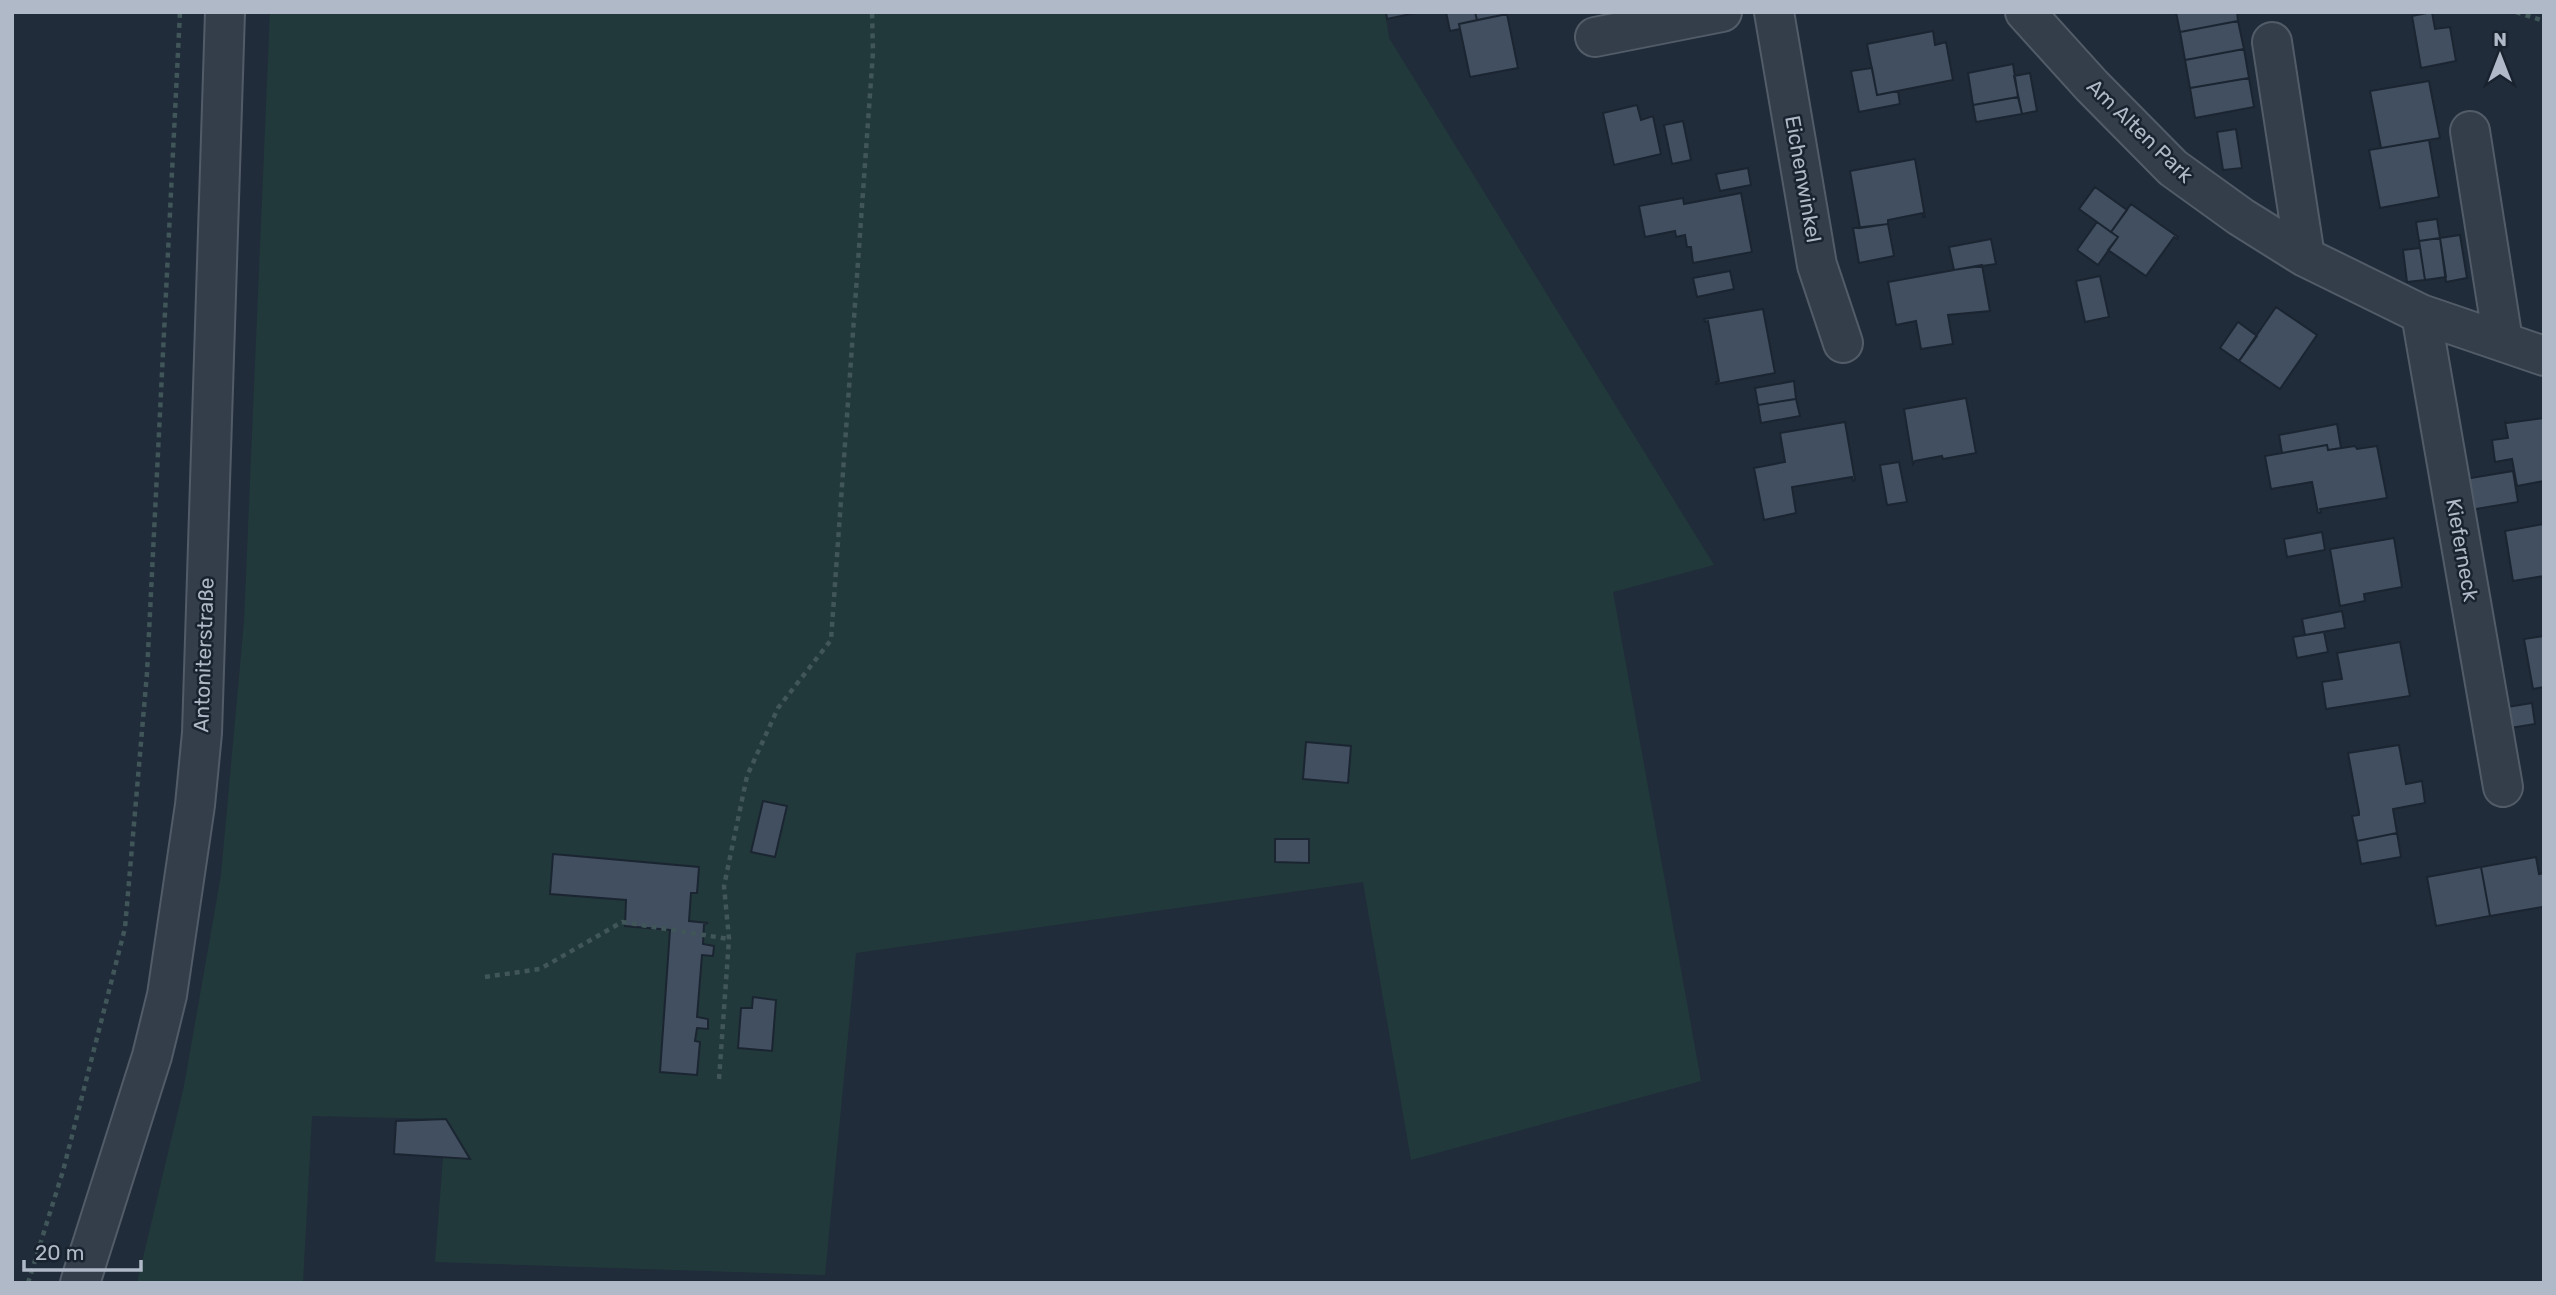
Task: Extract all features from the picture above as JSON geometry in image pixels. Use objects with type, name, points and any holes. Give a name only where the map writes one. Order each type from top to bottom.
[{"type":"street","name":"Antoniterstraße","points":[[80,1283],[152,1056],[167,995],[195,805],[202,733],[225,12]]},
{"type":"street","points":[[1595,37],[1723,12]]},
{"type":"street","name":"Eichenwinkel","points":[[1774,12],[1817,265],[1843,344]]},
{"type":"street","name":"Am Alten Park","points":[[2025,12],[2092,86],[2173,168],[2241,217],[2305,257],[2421,314],[2544,356]]},
{"type":"street","points":[[2272,41],[2305,257]]},
{"type":"street","points":[[2470,131],[2503,341]]},
{"type":"street","name":"Kieferneck","points":[[2421,314],[2503,786]]},
{"type":"path","points":[[29,1283],[63,1171],[125,928],[147,673],[180,12]]},
{"type":"path","points":[[719,1079],[729,939],[724,886],[747,776],[778,708],[831,640],[873,66],[872,12]]},
{"type":"path","points":[[2516,12],[2544,21]]},
{"type":"path","points":[[485,976],[540,969],[622,922],[729,939]]},
{"type":"green space","points":[[270,12],[1385,12],[1389,38],[1714,565],[1613,592],[1701,1081],[1411,1160],[1363,882],[856,953],[825,1275],[435,1262],[446,1119],[312,1116],[303,1283],[137,1283],[184,1086],[221,875],[244,622]]},
{"type":"building","points":[[1386,12],[1420,12],[1387,19]]},
{"type":"building","points":[[1446,12],[1475,12],[1477,20],[1459,24],[1460,29],[1450,31]]},
{"type":"building","points":[[1475,12],[1507,12],[1507,14],[1477,20]]},
{"type":"building","points":[[2176,12],[2237,12],[2238,21],[2180,32]]},
{"type":"building","points":[[2432,12],[2435,29],[2450,27],[2456,61],[2421,68],[2412,16]]},
{"type":"building","points":[[1507,14],[1518,68],[1470,77],[1459,24]]},
{"type":"building","points":[[2238,21],[2244,49],[2185,60],[2180,32]]},
{"type":"building","points":[[1933,31],[1935,45],[1946,42],[1953,80],[1877,95],[1867,44]]},
{"type":"building","points":[[2244,49],[2249,78],[2190,88],[2185,60]]},
{"type":"building","points":[[2013,64],[2018,97],[1973,105],[1968,73]]},
{"type":"building","points":[[1872,68],[1877,95],[1898,91],[1900,104],[1859,112],[1851,71]]},
{"type":"building","points":[[2030,73],[2037,111],[2022,114],[2014,76]]},
{"type":"building","points":[[2249,78],[2254,107],[2195,118],[2190,88]]},
{"type":"building","points":[[2429,81],[2440,138],[2381,148],[2370,91]]},
{"type":"building","points":[[2018,97],[2022,114],[1976,122],[1973,105]]},
{"type":"building","points":[[1637,105],[1641,120],[1653,116],[1661,154],[1614,165],[1603,113]]},
{"type":"building","points":[[1683,121],[1691,160],[1672,164],[1664,125]]},
{"type":"building","points":[[2236,129],[2242,168],[2223,170],[2217,132]]},
{"type":"building","points":[[2429,140],[2439,197],[2380,208],[2369,150]]},
{"type":"building","points":[[1915,159],[1925,217],[1923,213],[1888,220],[1888,224],[1860,228],[1850,171]]},
{"type":"building","points":[[1748,168],[1751,185],[1720,191],[1716,174]]},
{"type":"building","points":[[2095,187],[2127,210],[2111,232],[2079,209]]},
{"type":"building","points":[[1741,193],[1752,252],[1693,263],[1691,247],[1687,247],[1685,235],[1676,237],[1675,231],[1645,237],[1639,206],[1683,198],[1684,204]]},
{"type":"building","points":[[2131,204],[2178,237],[2174,237],[2146,276],[2108,250],[2118,237],[2111,232]]},
{"type":"building","points":[[2437,219],[2440,238],[2419,241],[2416,222]]},
{"type":"building","points":[[2097,222],[2118,237],[2098,265],[2077,250]]},
{"type":"building","points":[[1888,224],[1894,256],[1859,263],[1853,228]]},
{"type":"building","points":[[2460,235],[2467,278],[2446,282],[2440,238]]},
{"type":"building","points":[[2440,238],[2446,277],[2425,280],[2419,241]]},
{"type":"building","points":[[1991,239],[1996,264],[1954,270],[1949,247]]},
{"type":"building","points":[[2420,248],[2425,280],[2407,282],[2403,250]]},
{"type":"building","points":[[1982,265],[1990,311],[1948,315],[1953,344],[1921,349],[1916,321],[1896,325],[1888,282]]},
{"type":"building","points":[[1730,271],[1734,289],[1697,297],[1693,278]]},
{"type":"building","points":[[2100,276],[2109,317],[2085,322],[2076,281]]},
{"type":"building","points":[[2276,307],[2317,335],[2280,389],[2239,361]]},
{"type":"building","points":[[1763,309],[1775,373],[1716,384],[1719,381],[1708,321],[1705,322],[1704,319]]},
{"type":"building","points":[[2238,322],[2257,336],[2239,361],[2220,348]]},
{"type":"building","points":[[1794,381],[1796,399],[1758,405],[1755,388]]},
{"type":"building","points":[[1966,398],[1976,453],[1943,459],[1942,456],[1915,461],[1913,464],[1904,409]]},
{"type":"building","points":[[1796,399],[1800,416],[1761,423],[1758,405]]},
{"type":"building","points":[[2544,418],[2544,481],[2517,486],[2512,459],[2495,462],[2492,440],[2508,438],[2505,422]]},
{"type":"building","points":[[1845,422],[1855,480],[1853,481],[1852,477],[1792,487],[1796,513],[1764,520],[1754,468],[1785,462],[1780,433]]},
{"type":"building","points":[[2337,424],[2341,448],[2328,450],[2327,445],[2282,453],[2279,435]]},
{"type":"building","points":[[2327,445],[2328,450],[2377,446],[2387,498],[2320,509],[2321,513],[2318,513],[2312,482],[2271,489],[2265,456]]},
{"type":"building","points":[[1899,462],[1907,502],[1887,505],[1880,465]]},
{"type":"building","points":[[2513,471],[2518,502],[2470,510],[2465,479]]},
{"type":"building","points":[[2544,524],[2544,576],[2513,581],[2505,531]]},
{"type":"building","points":[[2322,532],[2325,550],[2287,557],[2284,539]]},
{"type":"building","points":[[2394,538],[2402,587],[2364,594],[2365,601],[2340,606],[2330,549]]},
{"type":"building","points":[[2342,611],[2345,628],[2305,635],[2302,619]]},
{"type":"building","points":[[2324,632],[2328,652],[2297,658],[2293,637]]},
{"type":"building","points":[[2544,636],[2544,687],[2533,689],[2524,639]]},
{"type":"building","points":[[2400,642],[2410,696],[2326,709],[2322,682],[2342,679],[2337,653]]},
{"type":"building","points":[[2532,703],[2535,724],[2504,729],[2501,708]]},
{"type":"building","points":[[1306,742],[1351,746],[1348,783],[1303,779]]},
{"type":"building","points":[[2399,745],[2406,784],[2422,781],[2425,803],[2393,809],[2397,833],[2357,841],[2352,816],[2359,815],[2359,812],[2348,753]]},
{"type":"building","points":[[763,801],[787,806],[775,857],[751,852]]},
{"type":"building","points":[[2397,833],[2401,857],[2361,864],[2357,841]]},
{"type":"building","points":[[1275,839],[1309,839],[1309,863],[1275,862]]},
{"type":"building","points":[[553,854],[699,867],[697,893],[691,893],[689,921],[708,923],[704,924],[703,944],[714,946],[713,956],[702,955],[697,1017],[708,1019],[708,1029],[697,1028],[695,1041],[700,1042],[697,1075],[660,1072],[670,930],[625,926],[626,900],[550,894]]},
{"type":"building","points":[[2536,857],[2539,874],[2544,873],[2544,913],[2542,907],[2490,916],[2481,867]]},
{"type":"building","points":[[2481,867],[2490,916],[2436,926],[2427,877]]},
{"type":"building","points":[[753,997],[776,1000],[772,1051],[738,1048],[741,1008],[752,1008]]},
{"type":"building","points":[[446,1119],[470,1159],[394,1154],[396,1121]]}]
